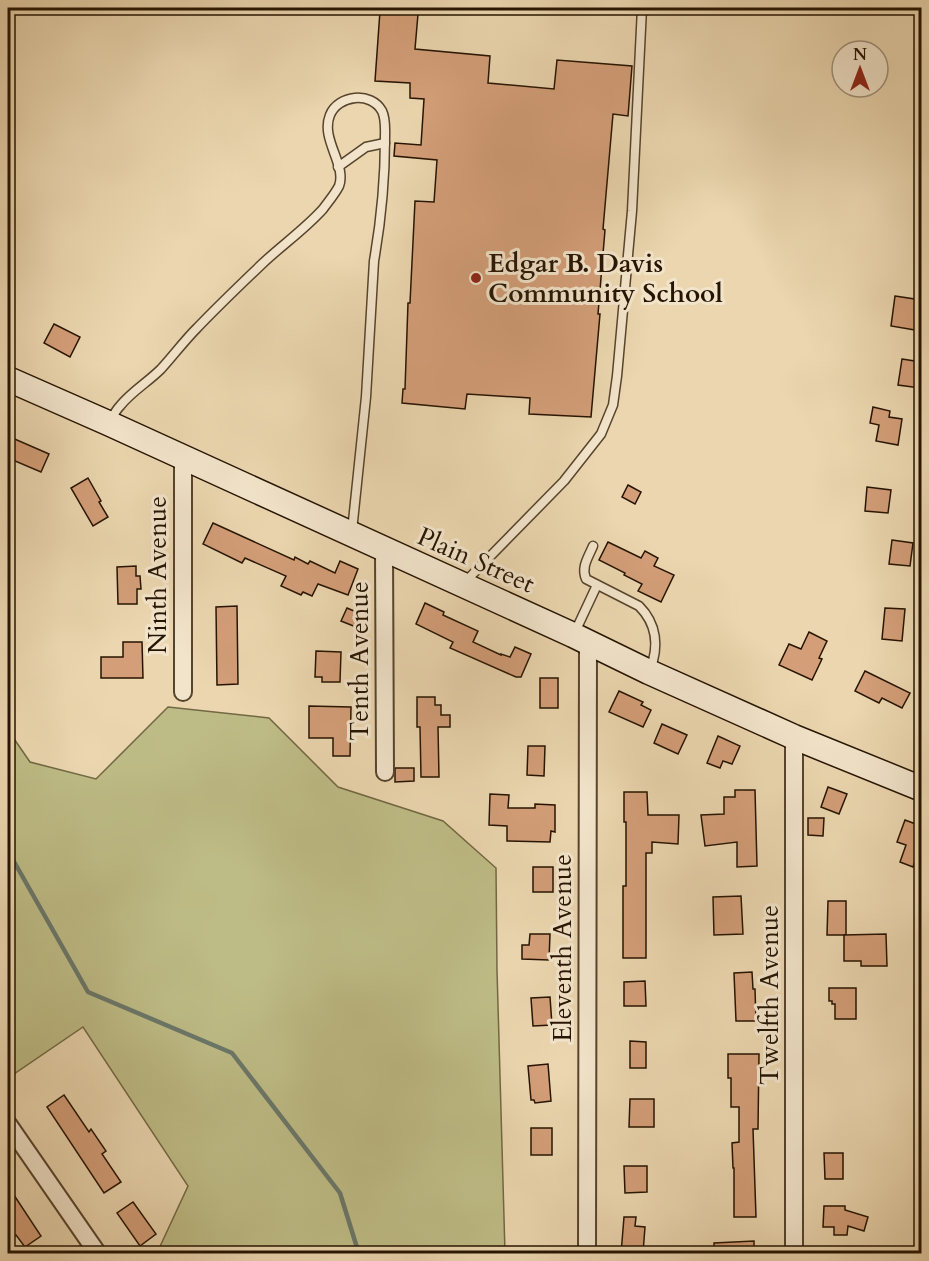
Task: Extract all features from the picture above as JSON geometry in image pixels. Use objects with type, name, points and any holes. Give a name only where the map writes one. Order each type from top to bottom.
[{"type":"main road","name":"Plain Street","points":[[8,379],[183,457],[649,672],[794,737],[921,789]]},
{"type":"street","name":"Ninth Avenue","points":[[183,457],[183,692]]},
{"type":"street","name":"Tenth Avenue","points":[[384,549],[385,772]]},
{"type":"street","name":"Eleventh Avenue","points":[[581,639],[587,1254]]},
{"type":"street","name":"Twelfth Avenue","points":[[794,737],[794,1254]]},
{"type":"street","points":[[8,1124],[98,1254]]},
{"type":"lane","points":[[462,585],[564,481],[601,434],[613,405],[632,211],[642,8]]},
{"type":"lane","points":[[108,423],[121,405],[160,370],[204,321],[263,262],[302,230],[322,209],[338,188],[340,178],[328,134],[329,120],[334,109],[344,101],[352,98],[368,99],[382,111],[385,143],[379,228],[374,261],[366,397],[351,534]]},
{"type":"lane","points":[[338,167],[366,147],[385,143]]},
{"type":"lane","points":[[593,546],[583,567],[586,579],[639,606],[651,622],[656,646],[655,657],[649,672]]},
{"type":"lane","points":[[581,639],[597,585]]},
{"type":"shaded area","points":[[168,707],[269,718],[338,787],[443,821],[496,868],[505,1253],[157,1253],[188,1186],[83,1027],[8,1078],[8,730],[30,762],[96,779]]},
{"type":"building","points":[[380,11],[418,14],[415,49],[490,56],[488,83],[554,89],[557,60],[632,66],[628,116],[613,114],[591,417],[529,414],[530,398],[467,394],[465,409],[402,403],[403,389],[405,389],[415,201],[434,202],[437,160],[394,156],[395,143],[421,145],[424,99],[410,98],[410,83],[375,81]]},
{"type":"building","points":[[895,296],[921,300],[921,331],[891,326]]},
{"type":"building","points":[[54,324],[80,337],[70,357],[44,343]]},
{"type":"building","points":[[902,359],[921,362],[920,388],[898,385]]},
{"type":"building","points":[[873,407],[890,411],[889,417],[902,419],[898,445],[876,441],[879,425],[870,423]]},
{"type":"building","points":[[10,437],[49,454],[41,472],[8,458]]},
{"type":"building","points":[[88,478],[108,517],[93,526],[71,488]]},
{"type":"building","points":[[628,485],[641,492],[635,504],[622,497]]},
{"type":"building","points":[[867,487],[891,490],[888,513],[865,511]]},
{"type":"building","points":[[213,523],[294,560],[295,557],[308,564],[310,561],[335,573],[340,561],[358,569],[348,595],[318,584],[312,596],[303,592],[301,595],[281,586],[286,576],[245,558],[242,563],[203,544]]},
{"type":"building","points":[[892,540],[913,543],[910,566],[889,564]]},
{"type":"building","points":[[608,542],[641,558],[645,551],[658,558],[654,566],[674,575],[661,602],[638,591],[642,584],[599,560]]},
{"type":"building","points":[[136,566],[136,576],[140,576],[141,589],[137,589],[137,604],[118,604],[117,567]]},
{"type":"building","points":[[425,603],[444,612],[443,615],[478,631],[473,642],[510,657],[515,647],[531,654],[521,677],[516,677],[450,648],[453,642],[416,624]]},
{"type":"building","points":[[237,606],[238,684],[217,685],[216,607]]},
{"type":"building","points":[[347,608],[361,614],[356,627],[341,621]]},
{"type":"building","points":[[885,608],[905,609],[902,641],[882,639]]},
{"type":"building","points":[[809,632],[827,641],[812,680],[779,665],[789,644],[801,649]]},
{"type":"building","points":[[123,642],[142,642],[143,678],[101,678],[101,657],[123,657]]},
{"type":"building","points":[[316,651],[341,652],[340,682],[322,682],[322,677],[315,677]]},
{"type":"building","points":[[865,671],[910,693],[902,708],[882,698],[879,703],[855,691]]},
{"type":"building","points":[[540,678],[558,678],[558,708],[540,708]]},
{"type":"building","points":[[619,691],[643,702],[641,705],[651,710],[643,727],[609,712]]},
{"type":"building","points":[[417,697],[435,697],[435,705],[441,705],[441,715],[450,715],[450,727],[438,727],[439,777],[421,777]]},
{"type":"building","points":[[309,706],[351,707],[350,756],[333,756],[333,738],[309,738]]},
{"type":"building","points":[[662,724],[687,735],[678,754],[654,743]]},
{"type":"building","points":[[718,736],[740,746],[732,764],[723,761],[720,768],[707,763]]},
{"type":"building","points":[[528,746],[545,746],[544,776],[527,775]]},
{"type":"building","points":[[395,768],[414,768],[414,781],[395,782]]},
{"type":"building","points":[[828,787],[847,794],[839,814],[821,807]]},
{"type":"building","points":[[735,790],[755,790],[757,866],[737,867],[737,842],[705,846],[701,815],[724,814],[724,797],[735,797]]},
{"type":"building","points":[[624,792],[647,792],[648,815],[679,815],[678,844],[652,842],[652,853],[646,853],[646,958],[623,958],[623,886],[626,886]]},
{"type":"building","points":[[490,794],[509,795],[508,808],[535,808],[535,804],[555,805],[555,832],[551,831],[550,842],[507,841],[507,826],[489,825]]},
{"type":"building","points":[[808,818],[824,818],[823,836],[808,835]]},
{"type":"building","points":[[905,820],[921,826],[916,841],[921,843],[913,867],[900,862],[906,845],[897,842]]},
{"type":"building","points":[[533,867],[553,867],[553,892],[533,892]]},
{"type":"building","points":[[741,896],[743,934],[714,935],[713,897]]},
{"type":"building","points":[[828,901],[846,901],[846,935],[827,935]]},
{"type":"building","points":[[530,934],[550,934],[549,960],[522,959],[522,945],[529,945]]},
{"type":"building","points":[[886,934],[887,966],[861,966],[861,961],[844,961],[844,935]]},
{"type":"building","points":[[752,972],[756,1021],[736,1021],[734,973]]},
{"type":"building","points":[[645,981],[646,1006],[624,1006],[624,982]]},
{"type":"building","points":[[829,988],[856,988],[856,1019],[835,1019],[835,1004],[829,1001]]},
{"type":"building","points":[[550,997],[552,1025],[533,1026],[531,998]]},
{"type":"building","points":[[630,1041],[646,1042],[646,1068],[630,1068]]},
{"type":"building","points":[[728,1054],[759,1054],[758,1129],[753,1129],[756,1217],[734,1217],[732,1143],[739,1142],[739,1107],[731,1107]]},
{"type":"building","points":[[548,1064],[551,1101],[535,1103],[531,1100],[528,1066]]},
{"type":"building","points":[[64,1095],[89,1132],[91,1129],[106,1151],[102,1154],[121,1182],[104,1193],[47,1107]]},
{"type":"building","points":[[630,1099],[654,1099],[654,1127],[629,1127]]},
{"type":"building","points":[[531,1128],[552,1128],[552,1155],[531,1155]]},
{"type":"building","points":[[824,1153],[843,1153],[843,1179],[825,1179]]},
{"type":"building","points":[[624,1166],[647,1166],[647,1192],[625,1193]]},
{"type":"building","points":[[8,1186],[41,1236],[25,1247],[16,1235],[8,1241]]},
{"type":"building","points":[[133,1202],[156,1234],[140,1246],[117,1213]]},
{"type":"building","points":[[824,1206],[845,1206],[845,1210],[868,1217],[864,1231],[848,1226],[847,1235],[834,1235],[834,1227],[823,1227]]},
{"type":"building","points":[[624,1217],[636,1217],[635,1226],[645,1227],[643,1253],[621,1254]]},
{"type":"building","points":[[754,1241],[754,1254],[714,1254],[714,1243]]},
{"type":"waterway","points":[[8,851],[88,992],[232,1053],[340,1193],[359,1254]]},
{"type":"place","name":"Edgar B. Davis Community School","points":[[476,278]]}]
